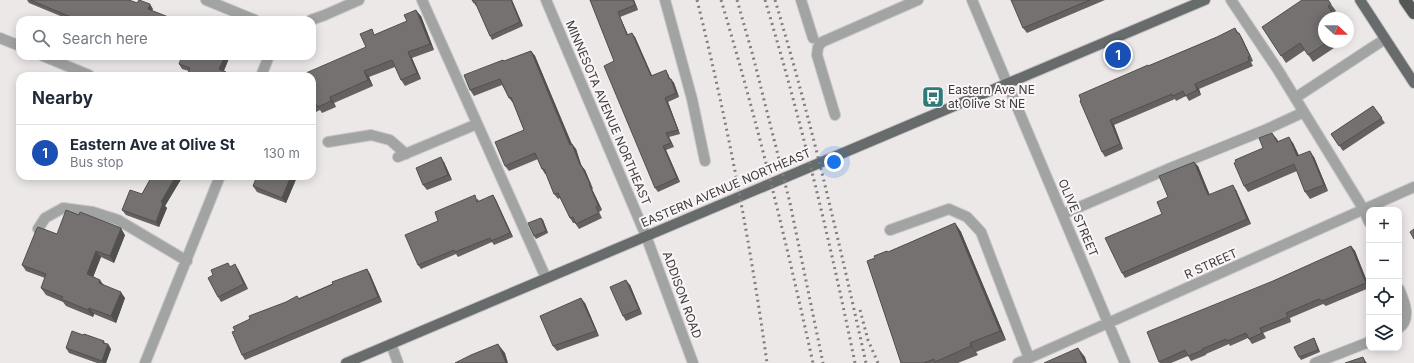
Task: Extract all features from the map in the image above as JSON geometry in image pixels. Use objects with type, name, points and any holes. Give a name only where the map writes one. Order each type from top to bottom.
[{"type":"highway","points":[[1405,0],[1414,13]]},
{"type":"main road","name":"EASTERN AVENUE NORTHEAST","points":[[346,363],[1205,0]]},
{"type":"main road","points":[[1362,2],[1414,83]]},
{"type":"street","points":[[206,0],[245,16]]},
{"type":"street","points":[[316,19],[325,16],[348,2],[359,0]]},
{"type":"street","points":[[422,0],[546,278]]},
{"type":"street","name":"MINNESOTA AVENUE NORTHEAST","points":[[546,0],[646,236]]},
{"type":"street","points":[[665,0],[692,99],[705,161]]},
{"type":"street","points":[[801,0],[812,38]]},
{"type":"street","points":[[835,115],[817,55],[818,48],[822,42],[918,0]]},
{"type":"street","name":"OLIVE STREET","points":[[972,0],[1125,363]]},
{"type":"street","points":[[1231,0],[1304,112],[1366,215]]},
{"type":"street","points":[[0,38],[16,44]]},
{"type":"street","points":[[1295,98],[1385,39]]},
{"type":"street","points":[[53,60],[82,72]]},
{"type":"street","points":[[263,72],[267,60]]},
{"type":"street","points":[[1062,214],[1265,130],[1304,112]]},
{"type":"street","points":[[328,142],[371,135],[390,140],[402,155],[477,124]]},
{"type":"street","points":[[145,363],[218,180]]},
{"type":"street","name":"R STREET","points":[[1018,363],[1414,187]]},
{"type":"street","points":[[38,229],[45,218],[64,208],[93,212],[118,220],[187,261]]},
{"type":"street","points":[[890,230],[949,209],[967,217],[981,232],[1029,358]]},
{"type":"street","name":"ADDISON ROAD","points":[[646,236],[693,363]]},
{"type":"street","points":[[1402,296],[1406,316],[1402,326]]},
{"type":"street","points":[[1404,301],[1414,305]]},
{"type":"street","points":[[1315,363],[1366,343]]},
{"type":"street","points":[[391,344],[398,363]]},
{"type":"building","points":[[30,0],[129,0],[137,3],[139,0],[150,4],[148,9],[166,16],[69,16]]},
{"type":"building","points":[[472,0],[511,0],[520,22],[490,36],[475,2],[474,3]]},
{"type":"building","points":[[590,0],[633,0],[635,5],[618,12],[627,35],[632,33],[651,76],[666,70],[676,93],[665,98],[678,130],[666,133],[671,143],[663,146],[677,178],[655,188],[604,66],[614,61]]},
{"type":"building","points":[[1011,0],[1090,0],[1023,28]]},
{"type":"building","points":[[1302,0],[1328,0],[1331,4],[1328,6],[1332,12],[1318,12],[1319,48],[1308,55],[1300,43],[1281,56],[1262,27]]},
{"type":"building","points":[[416,10],[430,44],[408,52],[417,73],[401,80],[392,60],[364,71],[368,80],[330,97],[331,101],[318,107],[316,104],[316,72],[308,72],[366,47],[360,34],[372,29],[374,35],[407,21],[404,15]]},
{"type":"building","points":[[1235,28],[1250,56],[1248,57],[1249,61],[1195,84],[1197,90],[1185,96],[1183,91],[1173,96],[1172,94],[1110,120],[1120,144],[1102,152],[1080,101],[1079,95]]},
{"type":"building","points":[[531,51],[570,145],[572,144],[598,205],[596,207],[599,213],[576,224],[573,217],[570,218],[558,193],[554,194],[544,169],[542,169],[535,153],[505,166],[495,142],[524,130],[511,97],[509,98],[500,79],[470,90],[464,75]]},
{"type":"building","points":[[180,60],[223,60],[219,69],[226,72],[188,72],[190,68],[179,64]]},
{"type":"building","points":[[1373,106],[1382,118],[1339,146],[1331,134]]},
{"type":"building","points":[[1272,133],[1277,142],[1289,137],[1297,156],[1310,151],[1324,185],[1305,192],[1294,164],[1244,186],[1234,163],[1236,162],[1235,160],[1263,148],[1259,138]]},
{"type":"building","points":[[441,157],[448,175],[423,185],[416,168]]},
{"type":"building","points":[[1194,162],[1208,195],[1233,185],[1247,219],[1122,273],[1105,238],[1162,214],[1157,202],[1168,197],[1159,176]]},
{"type":"building","points":[[150,180],[174,180],[161,202],[163,203],[156,222],[122,210],[130,190],[142,194]]},
{"type":"building","points":[[255,180],[289,180],[282,198],[253,186]]},
{"type":"building","points":[[475,195],[477,202],[493,195],[510,233],[491,241],[490,238],[455,252],[454,250],[418,265],[405,235],[438,221],[435,212]]},
{"type":"building","points":[[66,210],[79,215],[80,212],[121,228],[110,256],[96,251],[87,274],[100,280],[99,283],[121,292],[111,316],[89,308],[88,310],[61,299],[63,297],[41,288],[46,274],[22,265],[37,228],[38,227],[57,234]]},
{"type":"building","points":[[541,218],[546,231],[534,236],[528,223]]},
{"type":"building","points":[[955,223],[1000,331],[970,343],[971,346],[935,362],[934,359],[924,363],[901,363],[867,261],[875,258],[874,256],[887,251],[888,252]]},
{"type":"building","points":[[1414,229],[1414,239],[1410,232]]},
{"type":"building","points":[[1351,246],[1366,283],[1322,301],[1319,299],[1286,313],[1288,317],[1260,328],[1262,333],[1249,339],[1246,333],[1227,341],[1226,339],[1188,356],[1185,350],[1159,362],[1147,332],[1273,281]]},
{"type":"building","points":[[228,263],[230,267],[235,264],[244,284],[218,297],[208,278],[213,275],[211,270]]},
{"type":"building","points":[[367,269],[378,297],[242,355],[232,332],[235,331],[233,327],[250,319],[249,316],[286,302],[297,296],[299,299],[333,284],[332,282]]},
{"type":"building","points":[[626,280],[639,309],[623,316],[610,287]]},
{"type":"building","points":[[581,298],[596,331],[553,346],[540,316]]},
{"type":"building","points":[[72,331],[104,341],[103,343],[108,344],[102,361],[66,348]]},
{"type":"building","points":[[1314,338],[1318,350],[1299,357],[1294,347]]},
{"type":"building","points":[[498,344],[506,363],[455,363],[471,355]]},
{"type":"building","points":[[1078,348],[1085,363],[1044,363]]},
{"type":"building","points":[[1363,357],[1365,363],[1345,363]]},
{"type":"railway","points":[[697,0],[737,181],[767,363]]},
{"type":"railway","points":[[721,0],[747,90],[813,363]]},
{"type":"railway","points":[[737,0],[753,56],[790,203],[823,363]]},
{"type":"railway","points":[[765,0],[791,90],[814,181],[855,363]]},
{"type":"railway","points":[[775,0],[801,90],[824,181],[866,363]]},
{"type":"railway","points":[[860,310],[868,340],[878,363]]},
{"type":"place","name":"Eastern Ave at Olive St","points":[[1118,55]]},
{"type":"place","name":"Eastern Ave NE at Olive St NE","points":[[933,97]]}]
